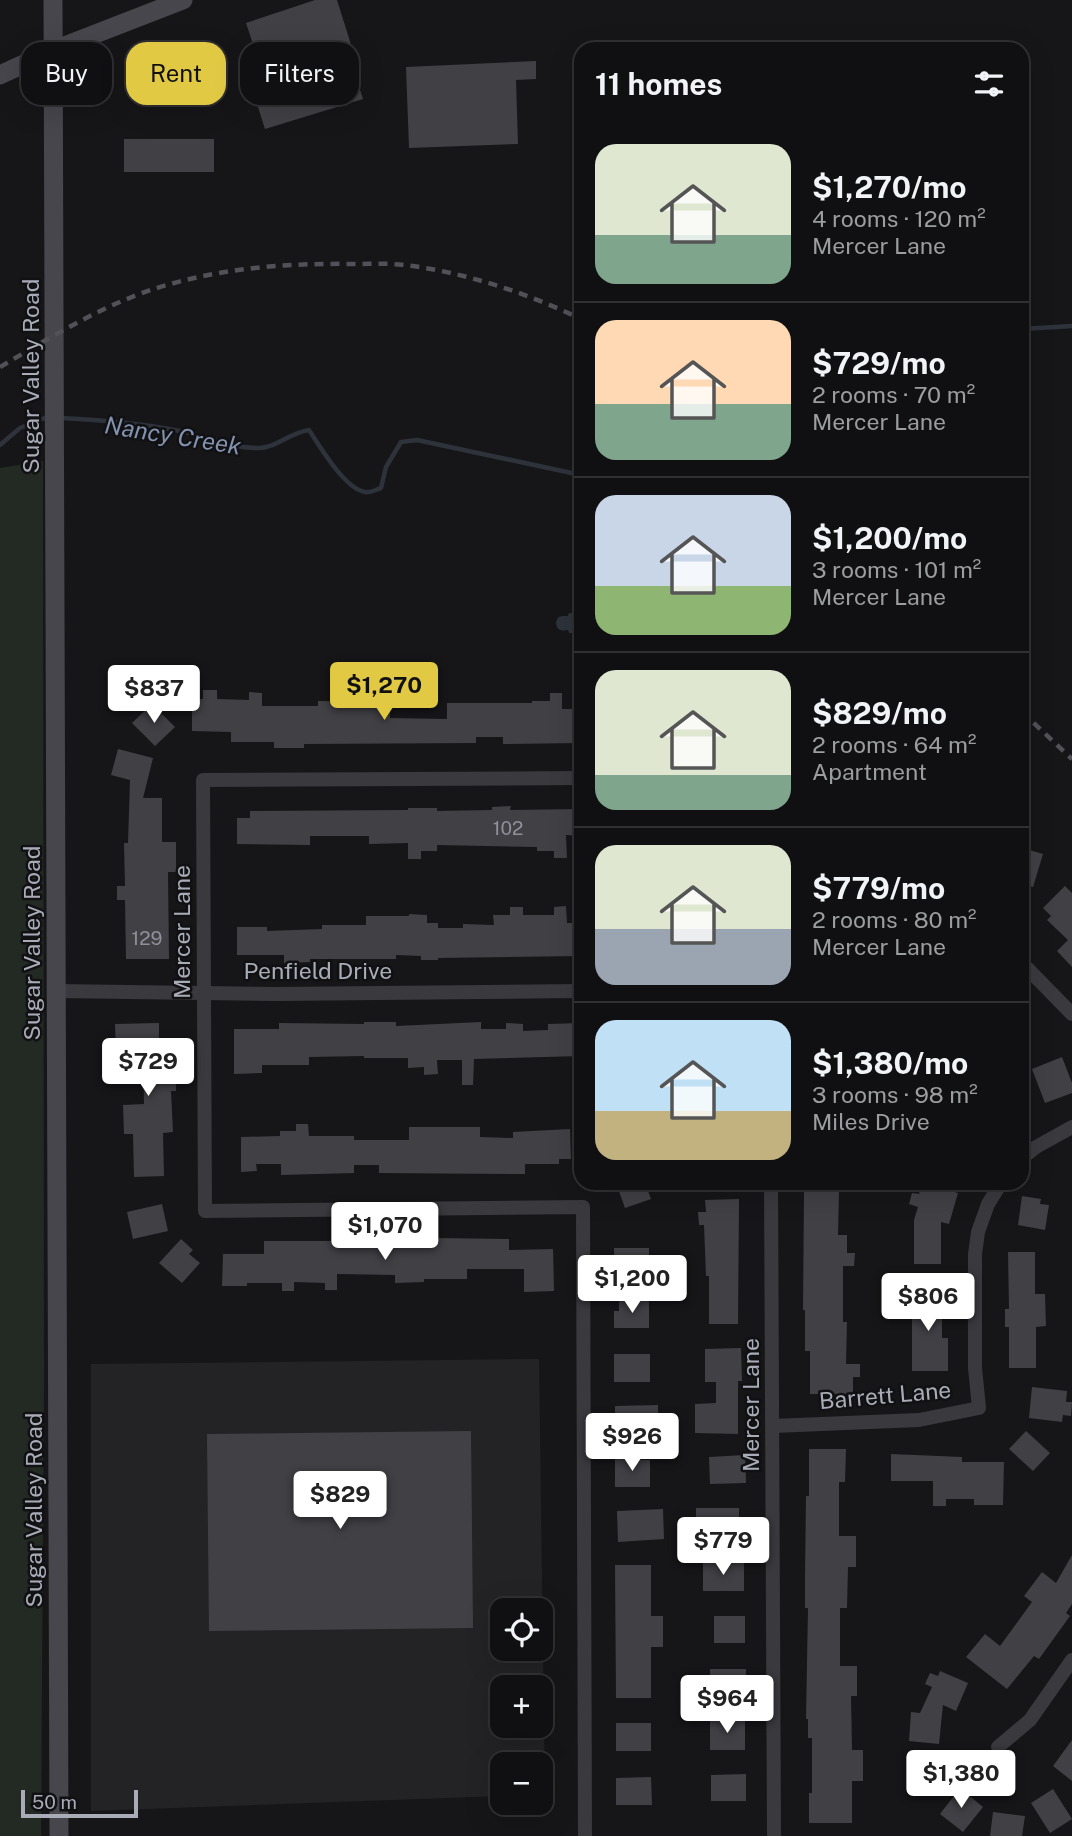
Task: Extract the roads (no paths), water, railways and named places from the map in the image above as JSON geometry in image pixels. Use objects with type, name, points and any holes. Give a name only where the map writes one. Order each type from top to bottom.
[{"type":"street","name":"Sugar Valley Road","points":[[53,0],[54,42]]},
{"type":"street","points":[[75,42],[183,0]]},
{"type":"street","points":[[0,75],[21,65]]},
{"type":"street","name":"Sugar Valley Road","points":[[54,105],[59,1836]]},
{"type":"street","name":"Mercer Lane","points":[[574,778],[203,780],[205,1211],[583,1207],[585,1836]]},
{"type":"street","points":[[1029,970],[1072,1014]]},
{"type":"street","name":"Penfield Drive","points":[[56,991],[574,991]]},
{"type":"street","points":[[1029,1152],[1072,1127]]},
{"type":"street","name":"Mercer Lane","points":[[771,1190],[774,1836]]},
{"type":"street","name":"Barrett Lane","points":[[773,1426],[919,1420],[979,1408],[975,1368],[975,1254],[978,1232],[988,1203],[996,1190]]},
{"type":"street","points":[[998,1747],[1030,1720],[1072,1660]]},
{"type":"waterway","name":"Nancy Creek","points":[[1029,329],[1072,326]]},
{"type":"waterway","name":"Nancy Creek","points":[[0,445],[20,428],[47,417]]},
{"type":"waterway","name":"Nancy Creek","points":[[60,418],[154,426],[250,448],[271,446],[309,430],[341,476],[365,492],[381,488],[386,467],[401,442],[417,440],[574,474]]},
{"type":"railway","points":[[0,367],[81,321],[145,292],[190,279],[261,267],[398,264],[427,268],[495,285],[574,316]]},
{"type":"railway","points":[[1029,719],[1072,759]]}]
